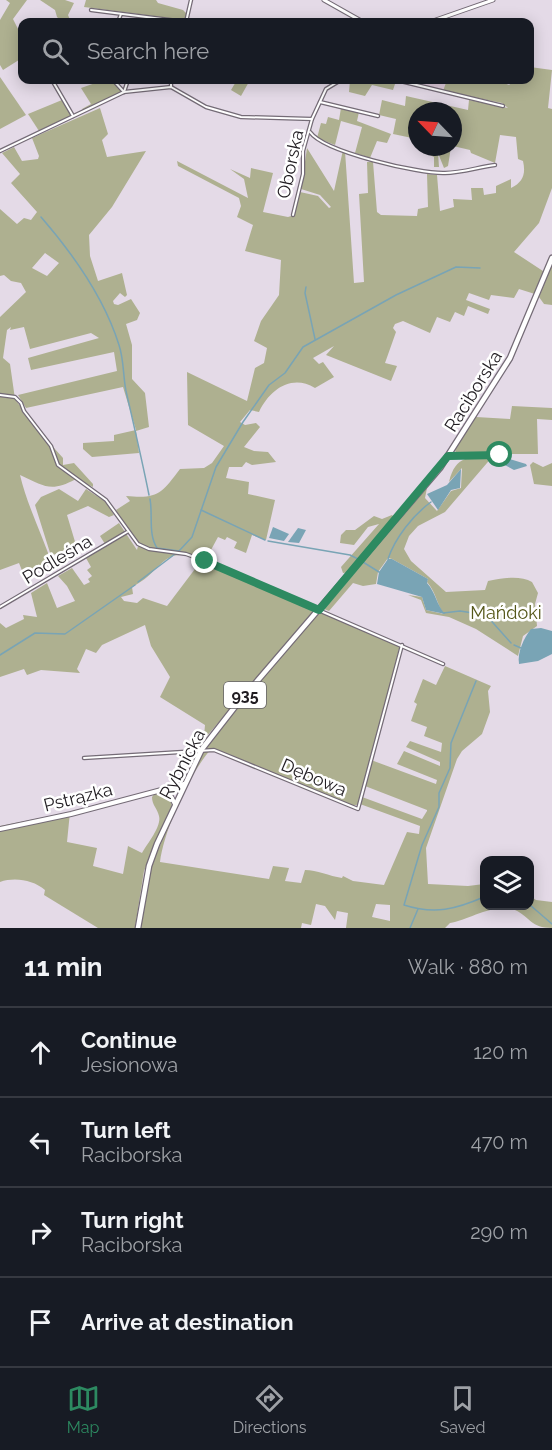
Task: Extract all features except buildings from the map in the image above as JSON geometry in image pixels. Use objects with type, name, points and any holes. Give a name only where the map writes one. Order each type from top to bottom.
[{"type":"main road","name":"Raciborska","points":[[319,610],[448,456],[510,358],[552,258]]},
{"type":"main road","name":"Rybnicka","points":[[138,928],[149,866],[201,749],[319,610]]},
{"type":"main road","name":"Pstrązka","points":[[0,828],[71,814],[184,784]]},
{"type":"main road","points":[[163,790],[170,795],[175,804]]},
{"type":"street","points":[[187,18],[191,0]]},
{"type":"street","points":[[324,0],[356,18]]},
{"type":"street","points":[[441,18],[493,0]]},
{"type":"street","points":[[91,10],[152,18]]},
{"type":"street","points":[[120,18],[121,14]]},
{"type":"street","points":[[54,84],[73,116]]},
{"type":"street","points":[[117,84],[124,92]]},
{"type":"street","points":[[124,92],[127,84]]},
{"type":"street","name":"Oborska","points":[[293,215],[304,169],[303,152],[312,119],[326,89],[334,84]]},
{"type":"street","points":[[412,84],[503,106]]},
{"type":"street","points":[[0,151],[124,92],[171,87],[206,107],[224,113],[255,119],[312,119]]},
{"type":"street","points":[[320,102],[378,116]]},
{"type":"street","points":[[310,132],[314,137],[327,143],[386,165],[410,170],[445,173],[495,165]]},
{"type":"street","points":[[0,395],[15,397],[21,403],[51,446],[58,465],[106,500],[127,532],[142,547],[186,554],[443,664]]},
{"type":"street","points":[[448,456],[500,455]]},
{"type":"street","name":"Podleśna","points":[[0,607],[127,532]]},
{"type":"street","name":"Dębowa","points":[[201,749],[221,752],[358,808],[402,645]]},
{"type":"street","points":[[84,758],[201,749]]},
{"type":"shaded area","points":[[416,84],[446,84],[443,91]]},
{"type":"green space","points":[[6,0],[27,0],[13,19],[18,29],[18,61],[3,70],[0,65],[0,20],[10,3]]},
{"type":"green space","points":[[40,0],[65,0],[74,3],[68,15],[69,18],[58,18],[55,10]]},
{"type":"green space","points":[[86,0],[156,0],[158,3],[183,10],[188,15],[186,18],[169,18],[84,7]]},
{"type":"green space","points":[[534,68],[552,70],[548,108],[552,109],[552,188],[539,223],[514,252],[546,273],[538,295],[519,289],[514,298],[491,295],[489,300],[469,293],[466,300],[490,309],[488,314],[468,306],[464,316],[455,312],[450,322],[437,317],[430,333],[403,321],[395,324],[393,328],[396,332],[385,363],[397,366],[391,381],[326,355],[334,346],[313,358],[319,364],[323,362],[334,377],[315,388],[298,383],[282,386],[269,397],[259,412],[250,410],[240,422],[245,425],[256,423],[260,427],[244,447],[254,451],[268,452],[276,462],[252,465],[246,462],[242,467],[229,467],[226,478],[249,482],[248,494],[275,500],[266,540],[252,535],[246,553],[234,548],[237,542],[227,537],[225,540],[218,537],[205,561],[190,556],[171,557],[132,587],[133,594],[121,597],[124,601],[137,603],[143,598],[167,606],[201,561],[315,610],[206,737],[204,736],[205,725],[160,697],[170,677],[151,646],[145,625],[102,645],[96,653],[86,649],[77,669],[80,673],[41,670],[27,675],[24,669],[0,677],[0,623],[6,628],[24,619],[23,615],[37,617],[31,593],[47,583],[57,608],[75,601],[67,586],[58,576],[72,568],[84,585],[90,582],[88,579],[92,576],[87,570],[91,567],[86,558],[105,544],[100,536],[119,523],[137,550],[138,546],[160,551],[143,545],[132,537],[116,510],[130,501],[126,496],[145,497],[158,493],[180,469],[204,468],[212,463],[224,446],[188,425],[187,372],[247,401],[255,368],[264,363],[267,348],[254,341],[261,321],[279,295],[281,260],[245,251],[253,225],[237,217],[241,206],[239,198],[178,166],[177,161],[248,198],[244,179],[230,169],[250,178],[251,168],[273,173],[263,212],[288,217],[294,215],[300,192],[318,196],[329,208],[331,207],[320,195],[301,189],[307,148],[334,191],[343,150],[345,151],[354,283],[364,282],[359,194],[368,193],[367,162],[373,162],[377,212],[381,215],[417,216],[418,209],[428,207],[427,174],[437,175],[440,211],[454,207],[453,199],[472,200],[471,188],[483,188],[484,195],[496,193],[496,186],[511,179],[511,188],[521,180],[524,170],[523,161],[518,159],[516,137],[500,135],[495,163],[462,148],[462,109],[468,110],[469,100],[508,108],[502,103],[443,91],[446,84],[534,84]]},
{"type":"green space","points":[[0,77],[26,115],[0,129]]},
{"type":"green space","points":[[92,84],[115,84],[122,92],[83,111],[82,109],[91,104],[81,88]]},
{"type":"green space","points":[[235,84],[248,84],[241,96],[231,90]]},
{"type":"green space","points":[[350,84],[395,84],[393,90],[372,85],[365,96],[349,92]]},
{"type":"green space","points":[[406,96],[433,102],[408,102],[408,137],[393,134],[396,119],[379,115],[382,100],[405,106]]},
{"type":"green space","points":[[62,100],[72,116],[39,131],[28,114]]},
{"type":"green space","points":[[100,108],[108,134],[102,140],[107,157],[146,151],[112,207],[89,235],[90,256],[98,281],[122,273],[127,295],[125,297],[120,293],[113,301],[114,304],[118,305],[131,299],[140,313],[137,320],[126,324],[132,345],[132,379],[145,393],[149,427],[136,431],[139,453],[92,457],[83,449],[83,443],[114,441],[114,435],[136,430],[123,387],[26,408],[18,395],[117,371],[114,352],[31,370],[28,358],[99,338],[91,333],[30,349],[24,327],[10,330],[11,327],[7,330],[3,358],[10,364],[15,399],[50,447],[54,448],[63,458],[63,465],[74,463],[93,484],[93,487],[76,479],[53,487],[20,475],[52,564],[23,573],[19,563],[0,570],[0,317],[26,292],[21,283],[11,281],[4,275],[0,276],[0,209],[17,224],[24,218],[31,220],[37,212],[11,183],[20,174],[2,153],[14,147],[22,161],[38,159],[32,138]],"holes":[[[45,253],[59,263],[47,276],[32,268]]]},
{"type":"green space","points":[[341,108],[359,112],[357,121],[391,134],[387,143],[377,141],[370,158],[355,153],[362,127],[341,121],[335,145],[317,138],[321,123],[326,124],[328,117],[339,120]]},
{"type":"green space","points":[[432,156],[438,156],[439,167],[434,167],[434,157]]},
{"type":"green space","points":[[439,156],[450,156],[448,166],[444,168]]},
{"type":"green space","points":[[552,265],[552,305],[544,304],[539,297]]},
{"type":"green space","points":[[512,406],[552,408],[552,420],[537,419],[538,454],[456,454],[455,449],[476,417],[510,419]]},
{"type":"green space","name":"Mańdoki","points":[[493,456],[445,512],[418,526],[409,536],[404,549],[411,561],[446,592],[485,590],[488,581],[505,578],[522,578],[532,582],[538,593],[535,604],[537,626],[523,636],[518,656],[476,629],[449,617],[426,613],[421,600],[408,595],[422,597],[426,610],[444,614],[427,582],[428,579],[388,558],[378,572],[376,584],[363,586],[353,583],[329,611],[324,609],[427,488],[425,498],[437,511],[451,491],[461,488],[462,468],[449,482],[455,466],[465,459]]},
{"type":"green space","points":[[533,462],[543,467],[552,463],[552,486],[534,484],[530,465]]},
{"type":"green space","points":[[59,489],[78,501],[86,489],[106,502],[114,515],[109,517],[88,506],[67,515],[76,545],[51,556],[35,505],[41,497]]},
{"type":"green space","points":[[392,515],[396,520],[351,572],[343,573],[341,567],[379,524],[368,527],[354,545],[340,543],[341,535],[346,530],[355,530],[374,516],[382,519]]},
{"type":"green space","points":[[319,611],[400,645],[371,760],[436,784],[437,780],[397,764],[404,751],[440,766],[440,762],[406,747],[410,741],[441,752],[442,743],[424,736],[427,727],[411,721],[417,704],[414,702],[423,679],[436,685],[445,666],[491,686],[488,691],[490,712],[482,734],[462,751],[457,759],[426,848],[428,884],[480,884],[480,910],[491,910],[450,923],[445,928],[346,928],[348,913],[337,911],[335,920],[325,906],[316,904],[311,925],[302,923],[301,928],[139,928],[152,863],[172,819],[160,862],[269,879],[273,866],[289,868],[285,881],[301,883],[305,870],[342,878],[343,876],[353,881],[384,885],[407,832],[419,834],[420,826],[360,804],[352,806],[212,748],[188,785],[205,747]],"holes":[[[365,786],[427,810],[422,819],[362,797]],[[376,904],[390,905],[390,921],[372,917]]]},
{"type":"green space","points":[[155,793],[167,794],[172,805],[144,871],[135,928],[98,928],[44,895],[45,890],[35,884],[18,880],[0,882],[0,826],[70,812],[67,842],[97,848],[93,866],[123,874],[128,846],[142,853],[158,825],[159,816],[152,800]]},
{"type":"green space","points":[[534,899],[552,902],[552,928],[539,926],[515,910],[534,910]]},
{"type":"water","points":[[500,456],[527,466],[514,470],[499,462]]},
{"type":"water","points":[[461,469],[460,488],[451,490],[438,510],[427,494],[447,485]]},
{"type":"water","points":[[273,527],[289,534],[284,541],[269,538]]},
{"type":"water","points":[[298,528],[306,530],[299,543],[288,542]]},
{"type":"water","points":[[388,559],[428,579],[427,583],[445,614],[426,610],[422,597],[377,584],[379,572]]},
{"type":"water","points":[[541,628],[552,631],[552,654],[538,661],[519,664],[520,650],[526,637],[531,629]]},
{"type":"waterway","points":[[41,217],[87,277],[113,327],[121,351],[126,391],[149,495]]},
{"type":"waterway","points":[[150,499],[154,543],[157,548],[179,551],[192,537],[216,467],[243,422],[269,385],[285,373],[303,347],[396,295],[456,267],[480,268]]},
{"type":"waterway","points":[[306,287],[305,293],[315,339]]},
{"type":"waterway","points":[[388,559],[405,528],[431,502]]},
{"type":"waterway","points":[[201,510],[265,540]]},
{"type":"waterway","points":[[268,541],[350,555],[358,559]]},
{"type":"waterway","points":[[138,582],[175,554]]},
{"type":"waterway","points":[[363,562],[379,572]]},
{"type":"waterway","points":[[0,655],[35,633],[65,634],[135,585]]},
{"type":"waterway","points":[[443,613],[460,611],[486,615],[511,643]]},
{"type":"waterway","points":[[514,645],[521,648]]},
{"type":"waterway","points":[[476,681],[451,743],[450,768],[439,793],[439,807],[422,845],[404,905],[436,910],[464,905],[480,899]]},
{"type":"waterway","points":[[534,908],[552,924]]},
{"type":"waterway","points":[[410,928],[418,909]]},
{"type":"route","points":[[205,561],[319,610],[448,456],[500,455]]}]
